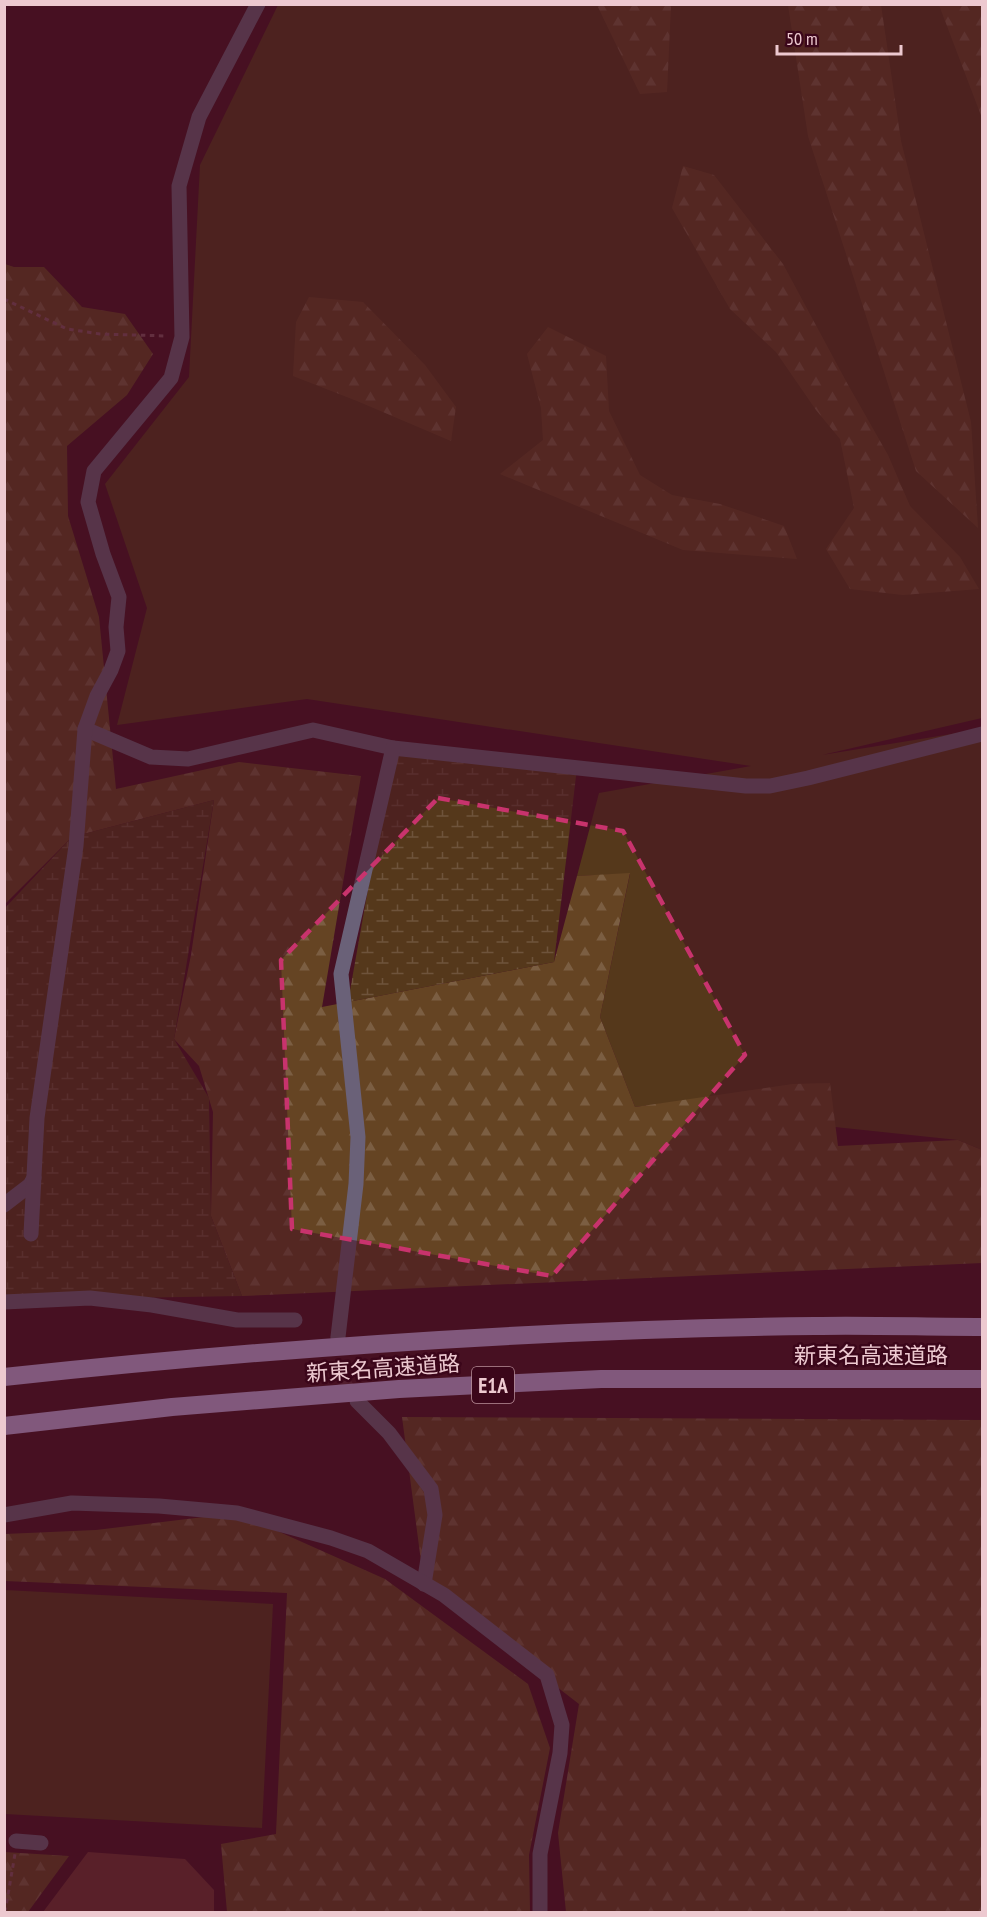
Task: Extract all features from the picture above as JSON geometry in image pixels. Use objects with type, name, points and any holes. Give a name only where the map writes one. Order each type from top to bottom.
[{"type":"highway","name":"新東名高速道路","points":[[4,1377],[166,1360],[408,1341],[594,1332],[816,1326],[982,1327]]},
{"type":"highway","name":"新東名高速道路","points":[[4,1426],[172,1407],[387,1390],[601,1379],[982,1379]]},
{"type":"street","points":[[31,1234],[37,1118],[76,846],[85,729],[96,696],[111,670],[118,651],[116,627],[119,597],[103,554],[88,502],[94,471],[171,378],[182,337],[179,186],[199,117],[258,4]]},
{"type":"street","points":[[85,729],[151,757],[160,758],[188,759],[313,730],[393,748],[732,786],[770,786],[982,734]]},
{"type":"street","points":[[338,1337],[356,1184],[358,1137],[340,974],[393,748]]},
{"type":"street","points":[[4,1205],[30,1185],[34,1178]]},
{"type":"street","points":[[4,1302],[90,1298],[152,1305],[237,1320],[295,1320]]},
{"type":"street","points":[[357,1401],[389,1433],[431,1489],[435,1515],[424,1584]]},
{"type":"street","points":[[4,1515],[72,1503],[159,1506],[237,1514],[331,1538],[368,1551],[444,1595],[547,1675],[562,1725],[560,1753],[540,1854],[540,1912]]},
{"type":"street","points":[[12,1845],[41,1844]]},
{"type":"path","points":[[4,299],[67,329],[100,334],[182,337]]},
{"type":"path","points":[[5,1912],[12,1845]]},
{"type":"highlighted area","points":[[438,798],[623,831],[745,1055],[552,1276],[292,1229],[281,960]]},
{"type":"green space","points":[[278,5],[982,5],[982,718],[822,755],[982,729],[982,1150],[958,1140],[835,1127],[829,1083],[635,1107],[600,1017],[630,874],[577,876],[599,793],[751,766],[307,699],[117,725],[147,608],[105,484],[189,377],[200,165]]},
{"type":"green space","points":[[597,5],[671,5],[667,92],[640,94]]},
{"type":"green space","points":[[788,5],[881,5],[901,141],[971,422],[978,528],[916,471],[808,136]]},
{"type":"green space","points":[[939,5],[982,5],[982,118]]},
{"type":"green space","points":[[683,166],[714,175],[783,264],[888,455],[910,506],[960,557],[979,589],[903,595],[850,589],[826,549],[854,508],[840,439],[816,410],[776,352],[730,309],[672,208]]},
{"type":"green space","points":[[5,264],[14,267],[44,267],[82,307],[125,314],[153,354],[127,395],[67,446],[68,516],[99,617],[116,789],[239,762],[361,776],[322,1007],[554,962],[577,876],[630,873],[600,1017],[635,1107],[793,1084],[830,1083],[838,1146],[958,1140],[982,1150],[982,1263],[242,1296],[211,1216],[213,1112],[199,1066],[174,1039],[191,955],[214,800],[72,837],[5,904]]},
{"type":"green space","points":[[309,297],[363,302],[425,365],[456,407],[451,441],[293,376],[296,322]]},
{"type":"green space","points":[[548,327],[606,356],[609,411],[640,475],[672,495],[720,504],[784,526],[797,559],[683,550],[500,474],[543,440],[541,408],[527,354]]},
{"type":"green space","points":[[393,748],[577,768],[554,962],[348,1002]]},
{"type":"green space","points":[[214,800],[174,1039],[209,1098],[211,1216],[242,1296],[5,1300],[4,909],[72,837]]},
{"type":"green space","points":[[402,1417],[982,1420],[982,1912],[566,1912],[558,1833],[579,1704],[424,1584]]},
{"type":"green space","points":[[237,1513],[385,1579],[528,1684],[550,1748],[529,1855],[530,1912],[227,1912],[221,1844],[276,1834],[287,1593],[5,1581],[5,1534],[96,1530]]},
{"type":"green space","points":[[5,1590],[273,1604],[262,1828],[5,1814]]},
{"type":"green space","points":[[4,1852],[69,1856],[28,1912],[5,1912]]},
{"type":"building","points":[[88,1852],[185,1859],[214,1890],[214,1912],[43,1912]]},
{"type":"tunnel","points":[[338,1337],[338,1371],[356,1400]]}]
